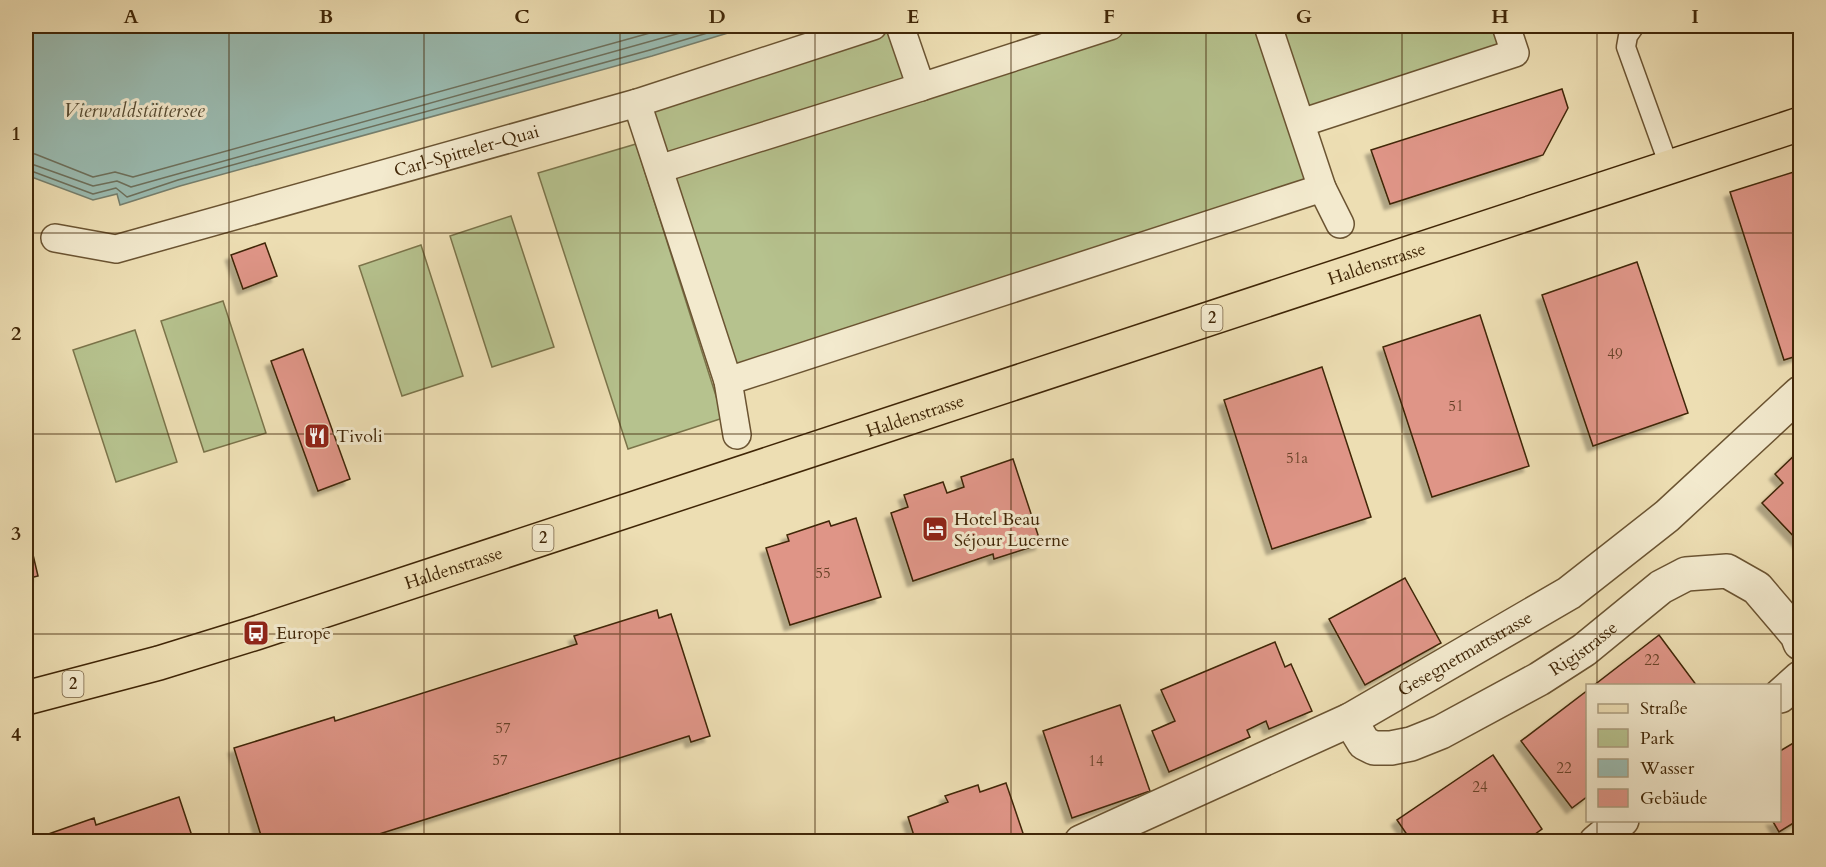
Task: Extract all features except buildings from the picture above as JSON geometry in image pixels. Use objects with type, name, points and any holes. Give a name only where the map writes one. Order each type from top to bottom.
[{"type":"main road","name":"Haldenstrasse","points":[[26,698],[159,663],[256,633],[1800,124]]},
{"type":"street","name":"Carl-Spitteler-Quai","points":[[55,238],[116,249],[637,103],[873,26]]},
{"type":"street","points":[[900,26],[921,87]]},
{"type":"street","points":[[659,169],[1110,26]]},
{"type":"street","points":[[1268,26],[1322,188],[1340,224]]},
{"type":"street","points":[[1301,123],[1515,53],[1506,26]]},
{"type":"street","points":[[637,103],[728,381],[737,435]]},
{"type":"street","points":[[728,381],[1322,188]]},
{"type":"street","name":"Gesegnetmattstrasse","points":[[1081,842],[1350,720],[1569,593],[1667,516],[1800,393]]},
{"type":"street","name":"Rigistrasse","points":[[1350,720],[1364,743],[1374,748],[1391,748],[1411,744],[1441,732],[1539,679],[1576,656],[1661,587],[1686,574],[1727,571],[1757,588],[1797,635],[1800,643]]},
{"type":"street","points":[[1781,694],[1800,678]]},
{"type":"street","points":[[1596,842],[1620,822]]},
{"type":"lane","points":[[1635,26],[1628,36],[1626,47],[1669,166]]},
{"type":"green space","points":[[873,26],[900,26],[921,87],[1110,26],[1506,26],[1515,53],[1301,123],[1322,188],[728,381],[637,103]]},
{"type":"green space","points":[[636,144],[723,418],[628,449],[538,173]]},
{"type":"green space","points":[[511,216],[554,347],[492,367],[450,236]]},
{"type":"green space","points":[[421,245],[463,376],[402,396],[359,266]]},
{"type":"green space","points":[[223,301],[266,433],[204,452],[161,321]]},
{"type":"green space","points":[[135,330],[177,462],[116,482],[73,350]]},
{"type":"water","name":"Vierwaldstättersee","points":[[26,26],[751,26],[652,56],[180,186],[120,205],[117,194],[93,200],[26,175]]},
{"type":"place","name":"Tivoli","points":[[317,436]]},
{"type":"place","name":"Hotel Beau Séjour Lucerne","points":[[935,529]]},
{"type":"place","name":"Europe","points":[[256,633]]}]
